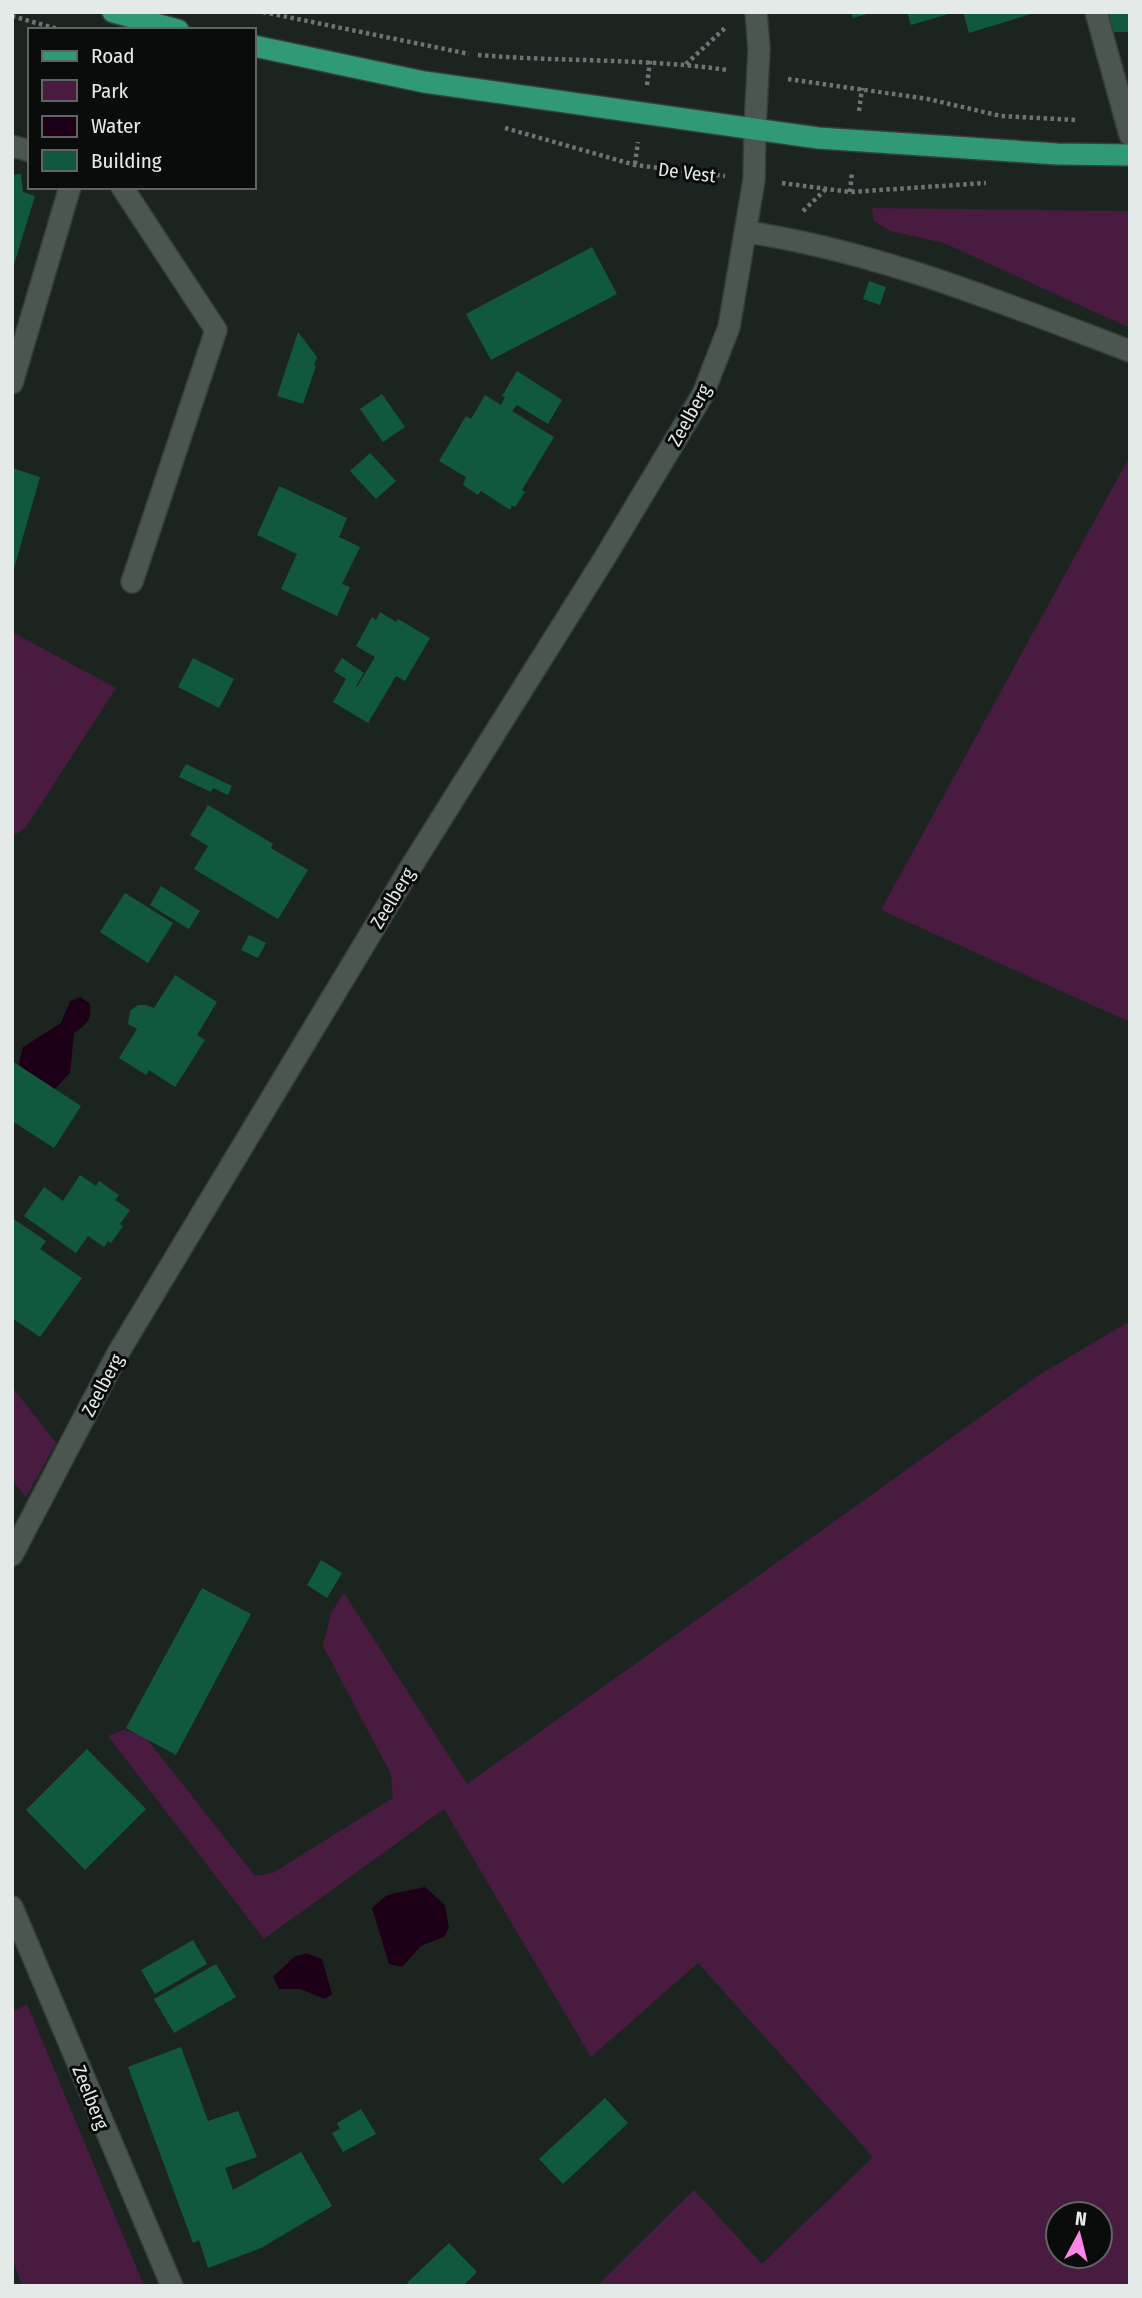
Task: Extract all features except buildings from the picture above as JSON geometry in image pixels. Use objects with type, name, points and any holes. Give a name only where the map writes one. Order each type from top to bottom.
[{"type":"main road","points":[[113,12],[165,28]]},
{"type":"main road","points":[[256,46],[424,82],[818,138],[1057,154],[1130,155]]},
{"type":"street","name":"Zeelberg","points":[[12,1555],[124,1342],[402,881],[703,394],[729,327],[747,232],[754,180],[759,75],[756,12]]},
{"type":"street","points":[[1096,12],[1128,129]]},
{"type":"street","points":[[12,383],[69,189]]},
{"type":"street","points":[[123,189],[216,330],[132,582]]},
{"type":"street","points":[[747,232],[778,237],[919,272],[1130,351]]},
{"type":"street","name":"Zeelberg","points":[[12,1907],[172,2286]]},
{"type":"path","points":[[263,12],[474,55],[686,64],[862,88],[928,99],[1001,116],[1128,129]]},
{"type":"path","points":[[12,16],[54,28]]},
{"type":"path","points":[[686,64],[730,23]]},
{"type":"path","name":"De Vest","points":[[497,127],[635,165],[850,192],[992,183]]},
{"type":"green space","points":[[872,208],[1130,211],[1130,328],[944,243],[890,231],[874,221]]},
{"type":"green space","points":[[1130,456],[1130,1022],[881,910]]},
{"type":"green space","points":[[12,632],[116,688],[26,827],[12,837]]},
{"type":"green space","points":[[1130,1321],[1130,2286],[597,2286],[694,2190],[762,2264],[873,2157],[698,1963],[591,2057],[444,1809],[264,1939],[108,1736],[123,1730],[143,1734],[255,1876],[273,1873],[393,1798],[391,1774],[323,1646],[331,1613],[344,1593],[467,1784],[1039,1375]]},
{"type":"green space","points":[[12,1387],[56,1443],[26,1497],[12,1479]]},
{"type":"green space","points":[[27,2004],[144,2286],[22,2286],[12,2257],[12,2012]]},
{"type":"water","points":[[81,997],[90,1004],[90,1014],[85,1024],[74,1033],[70,1073],[55,1089],[22,1082],[19,1062],[23,1047],[61,1023],[70,1001]]},
{"type":"water","points":[[425,1887],[445,1905],[449,1928],[444,1937],[421,1946],[402,1967],[389,1964],[372,1908],[387,1895]]},
{"type":"water","points":[[306,1953],[322,1959],[332,1994],[325,1999],[300,1989],[279,1989],[273,1977],[294,1957]]}]
